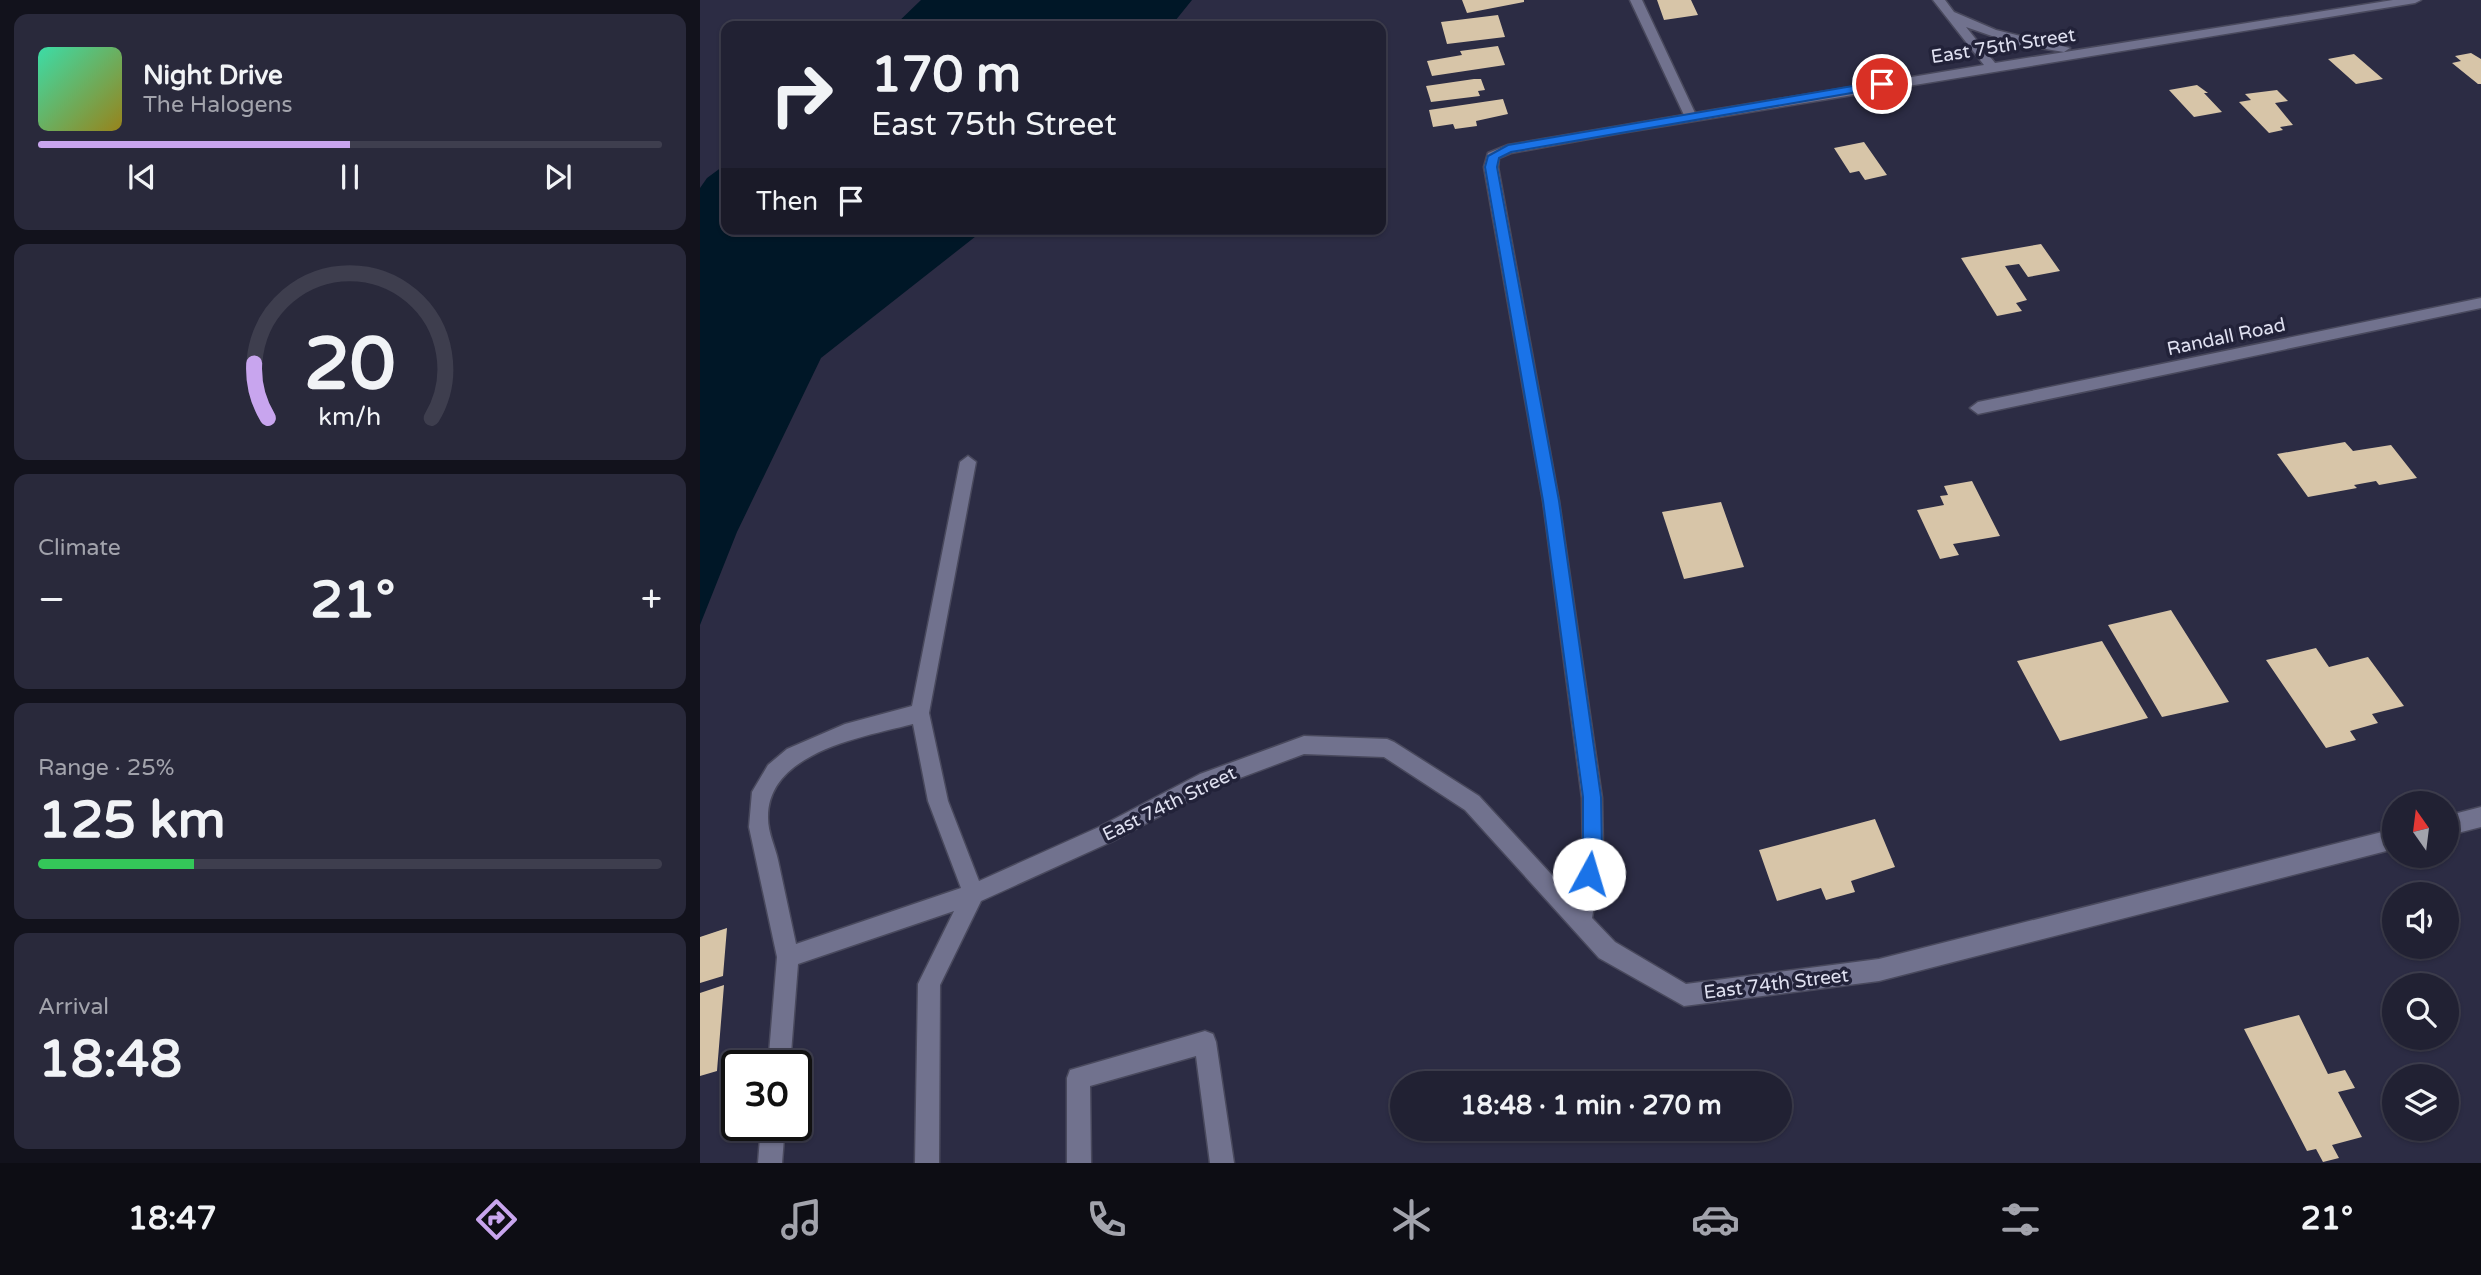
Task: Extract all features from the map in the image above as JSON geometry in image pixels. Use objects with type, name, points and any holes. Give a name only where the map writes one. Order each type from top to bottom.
[{"type":"street","points":[[1636,0],[1691,117]]},
{"type":"street","points":[[1939,0],[1992,66]]},
{"type":"street","name":"East 75th Street","points":[[1581,921],[1593,850],[1592,797],[1551,501],[1491,167],[1493,156],[1508,149],[1992,66],[2415,0]]},
{"type":"street","points":[[1950,14],[1975,28],[2011,41],[2067,48],[2117,47]]},
{"type":"street","name":"Randall Road","points":[[1978,408],[2481,303]]},
{"type":"street","points":[[927,1163],[929,984],[974,894],[938,801],[920,713],[968,462]]},
{"type":"street","points":[[780,1050],[788,957],[758,816],[762,788],[778,766],[801,750],[831,738],[920,713]]},
{"type":"street","name":"East 74th Street","points":[[788,957],[974,894],[1106,834],[1207,781],[1304,745],[1387,748],[1472,803],[1607,950],[1684,995],[1879,970],[2382,842]]},
{"type":"street","points":[[2459,823],[2481,817]]},
{"type":"street","points":[[1079,1163],[1078,1078],[1205,1042],[1222,1163]]},
{"type":"street","points":[[770,1163],[772,1141]]},
{"type":"water","points":[[921,0],[1192,0],[1175,21],[899,21]]},
{"type":"water","points":[[721,168],[721,235],[977,235],[821,358],[737,532],[700,625],[700,188],[707,178]]},
{"type":"building","points":[[1462,0],[1524,0],[1524,2],[1467,13]]},
{"type":"building","points":[[1657,0],[1691,0],[1698,15],[1664,20]]},
{"type":"building","points":[[1498,15],[1505,37],[1447,44],[1441,22]]},
{"type":"building","points":[[1498,46],[1505,65],[1432,76],[1427,61],[1462,55],[1460,51]]},
{"type":"building","points":[[2471,53],[2481,59],[2481,84],[2452,63],[2461,61],[2455,56]]},
{"type":"building","points":[[2354,54],[2383,79],[2356,84],[2328,59]]},
{"type":"building","points":[[1481,79],[1485,90],[1478,91],[1480,96],[1431,102],[1426,86]]},
{"type":"building","points":[[2197,85],[2208,93],[2204,93],[2222,112],[2194,117],[2169,90]]},
{"type":"building","points":[[2277,90],[2288,101],[2275,103],[2293,125],[2280,127],[2283,130],[2269,133],[2239,102],[2251,100],[2245,94]]},
{"type":"building","points":[[1503,99],[1508,114],[1476,121],[1477,126],[1455,129],[1453,124],[1433,127],[1429,110]]},
{"type":"building","points":[[1864,142],[1887,175],[1865,180],[1859,171],[1850,173],[1834,148]]},
{"type":"building","points":[[2041,244],[2060,271],[2028,277],[2019,264],[2005,266],[2027,300],[2016,303],[2022,311],[1997,316],[1961,258]]},
{"type":"building","points":[[2345,442],[2353,451],[2391,445],[2417,478],[2379,485],[2376,481],[2354,485],[2357,488],[2308,497],[2277,454]]},
{"type":"building","points":[[1972,481],[2000,536],[1953,544],[1959,555],[1940,559],[1917,510],[1944,505],[1940,496],[1948,495],[1944,486]]},
{"type":"building","points":[[1721,502],[1744,567],[1684,579],[1662,512]]},
{"type":"building","points":[[2171,610],[2229,702],[2162,717],[2108,625]]},
{"type":"building","points":[[2102,641],[2148,718],[2060,741],[2017,661]]},
{"type":"building","points":[[2316,648],[2329,667],[2368,657],[2404,706],[2372,714],[2378,723],[2350,731],[2356,740],[2326,748],[2266,660]]},
{"type":"building","points":[[1875,819],[1895,867],[1851,881],[1855,892],[1826,900],[1821,888],[1777,901],[1759,850]]},
{"type":"building","points":[[727,928],[723,976],[700,983],[700,937]]},
{"type":"building","points":[[724,985],[717,1071],[700,1076],[700,993]]},
{"type":"building","points":[[2299,1015],[2328,1074],[2345,1070],[2355,1088],[2338,1092],[2362,1137],[2332,1145],[2339,1158],[2323,1162],[2316,1149],[2307,1151],[2244,1029]]},
{"type":"route","points":[[1589,874],[1593,850],[1592,797],[1551,501],[1491,167],[1493,156],[1508,149],[1882,84]]}]
